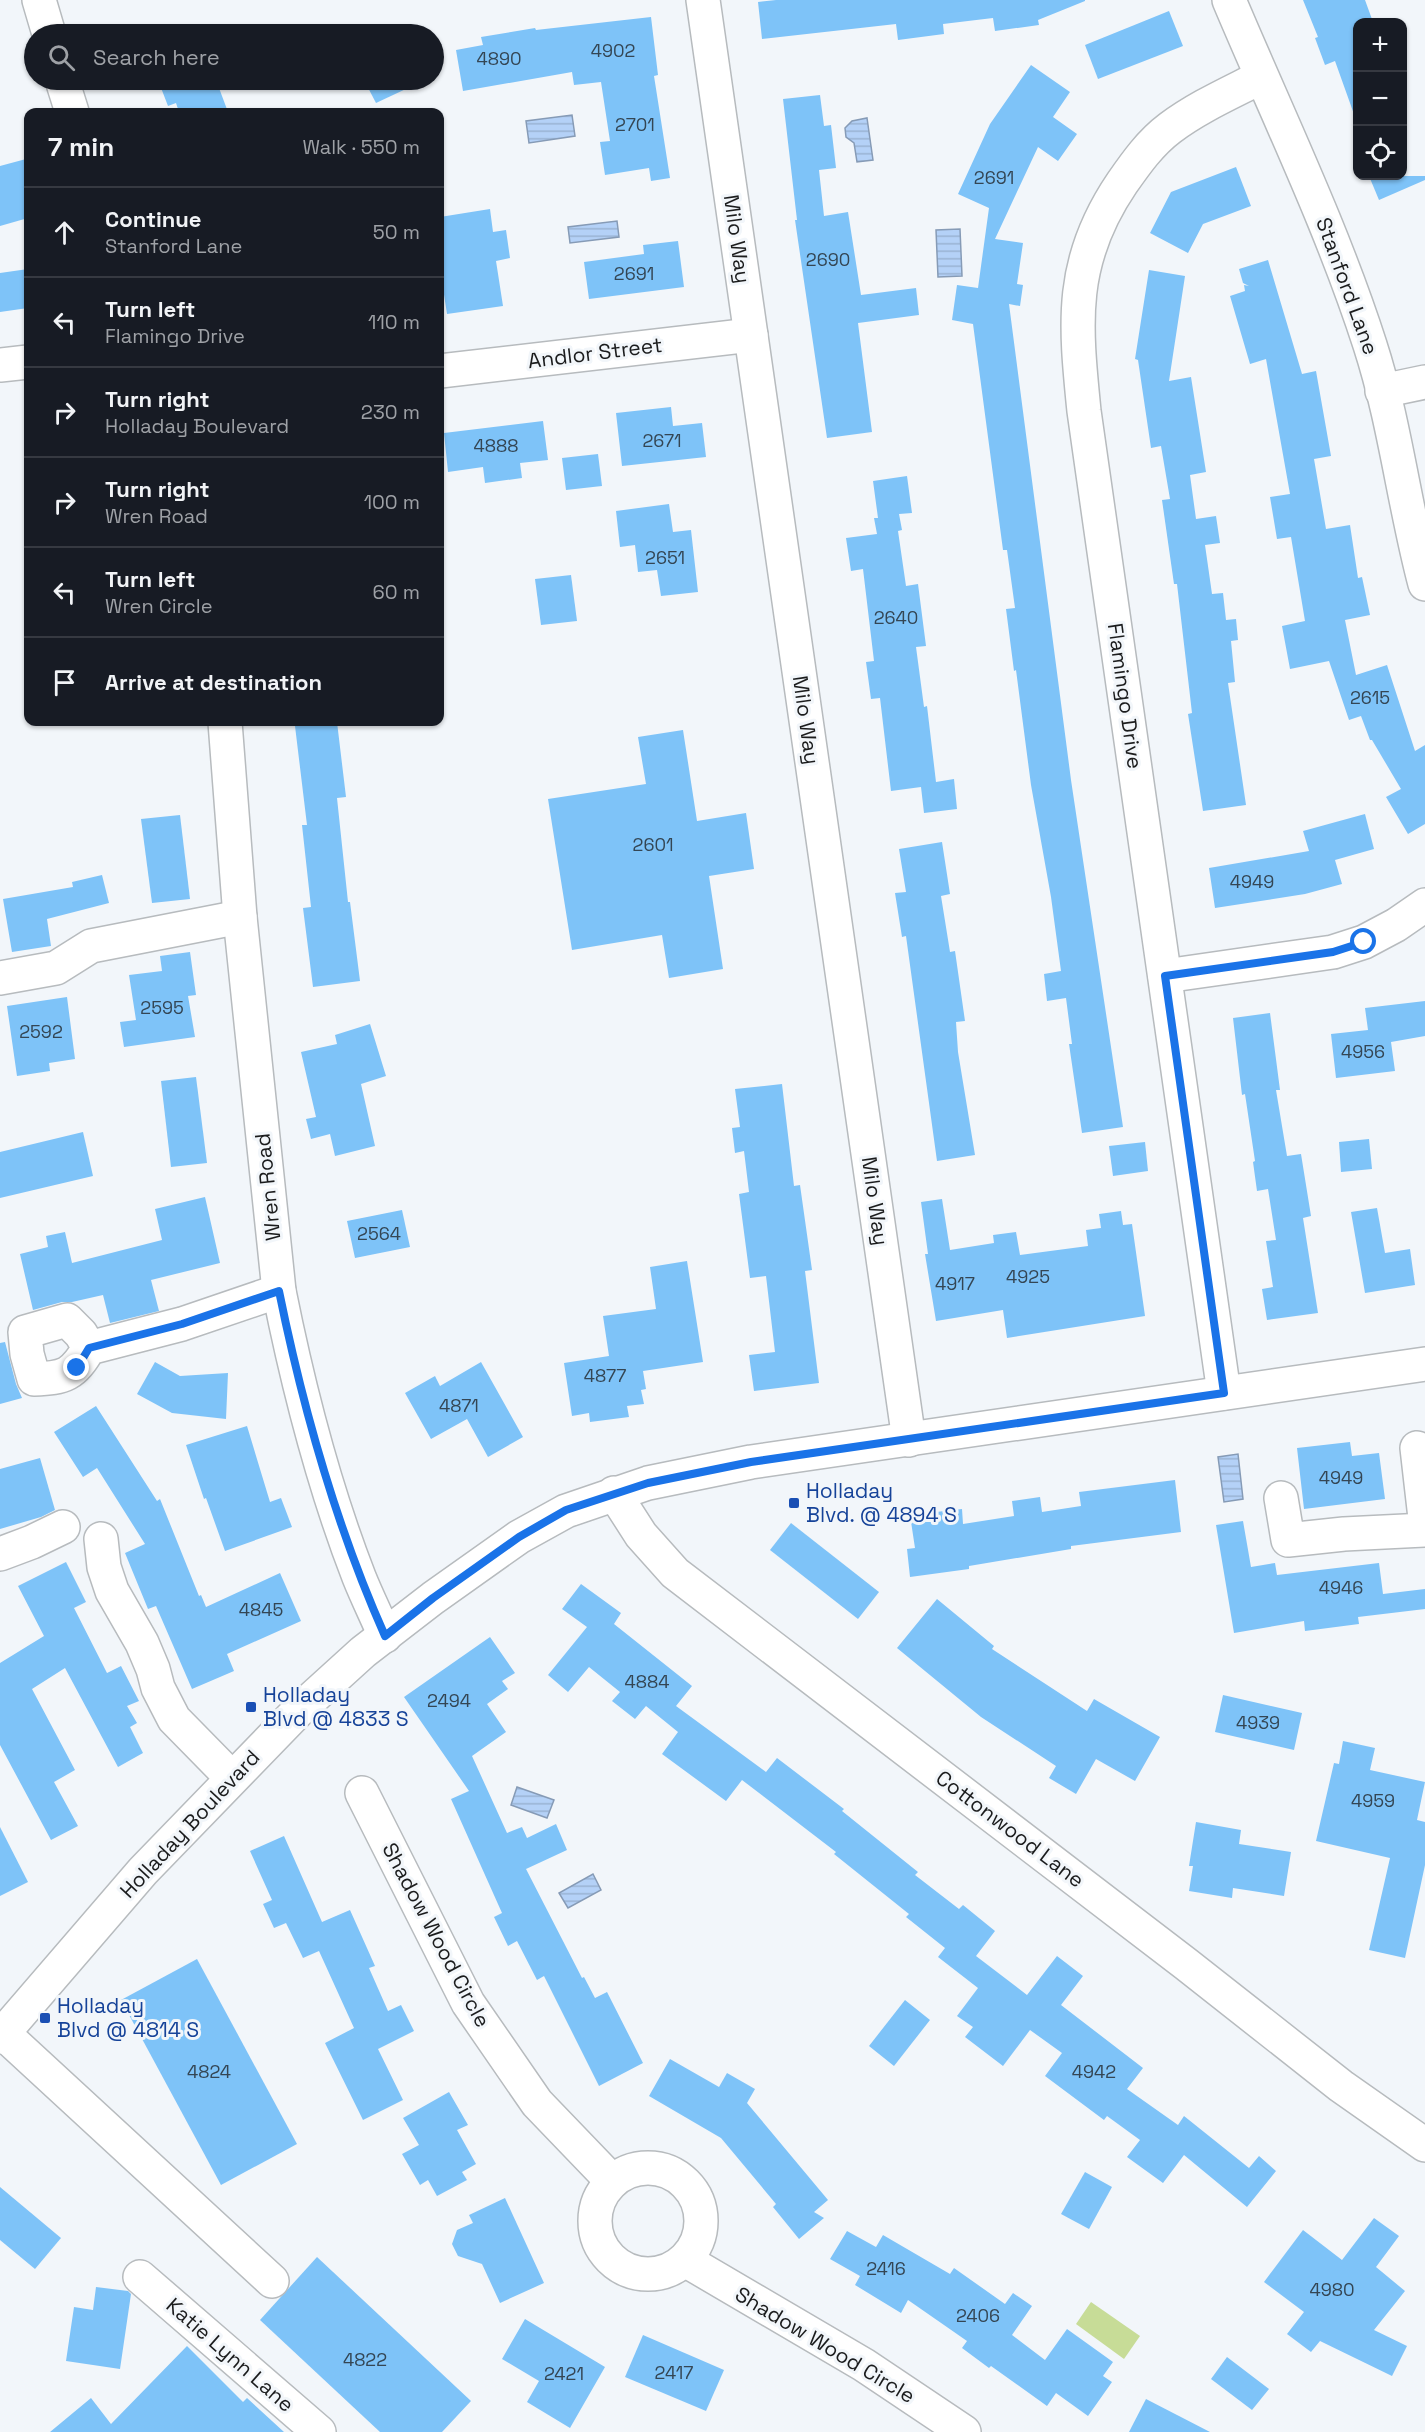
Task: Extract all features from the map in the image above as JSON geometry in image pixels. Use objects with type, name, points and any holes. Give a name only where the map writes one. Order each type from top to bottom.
[{"type":"street","points":[[39,0],[46,24]]},
{"type":"street","name":"Milo Way","points":[[703,0],[909,1440]]},
{"type":"street","name":"Stanford Lane","points":[[1229,0],[1321,213],[1370,345],[1425,584]]},
{"type":"street","name":"Flamingo Drive","points":[[1224,1393],[1084,411],[1076,339],[1079,288],[1089,246],[1107,205],[1141,155],[1168,129],[1201,107],[1262,77]]},
{"type":"street","points":[[65,90],[71,108]]},
{"type":"street","name":"Andlor Street","points":[[444,371],[751,335]]},
{"type":"street","points":[[0,365],[24,362]]},
{"type":"street","points":[[1382,391],[1425,382]]},
{"type":"street","name":"Wren Road","points":[[225,726],[240,917],[279,1291],[291,1349],[320,1456],[359,1578],[385,1636]]},
{"type":"street","points":[[1165,976],[1333,952],[1364,942],[1396,925],[1425,904]]},
{"type":"street","points":[[0,978],[56,968],[91,946],[240,917]]},
{"type":"street","points":[[89,1348],[182,1324],[279,1291]]},
{"type":"street","name":"Holladay Boulevard","points":[[2,2035],[143,1871],[232,1778],[330,1681],[433,1598],[519,1537],[566,1510],[614,1493],[699,1471],[1425,1364]]},
{"type":"street","points":[[1417,1448],[1425,1518]]},
{"type":"street","name":"Cottonwood Lane","points":[[614,1493],[641,1535],[675,1573],[1341,2086],[1425,2145]]},
{"type":"street","points":[[1281,1498],[1288,1540],[1344,1534],[1425,1530]]},
{"type":"street","points":[[0,1554],[63,1527]]},
{"type":"street","points":[[100,1539],[104,1567],[112,1591],[142,1643],[158,1688],[174,1719],[232,1778]]},
{"type":"street","name":"Shadow Wood Circle","points":[[362,1793],[468,2003],[537,2103],[612,2181]]},
{"type":"street","points":[[2,2035],[272,2281]]},
{"type":"street","points":[[650,2167],[670,2172],[687,2184],[698,2202],[702,2223],[697,2243],[685,2260],[667,2271],[646,2274],[626,2269],[610,2257],[598,2239],[595,2218],[600,2198],[612,2181],[630,2170],[650,2167]]},
{"type":"street","name":"Shadow Wood Circle","points":[[685,2260],[864,2365],[964,2432]]},
{"type":"street","name":"Katie Lynn Lane","points":[[140,2277],[319,2432]]},
{"type":"green space","points":[[1091,2302],[1140,2336],[1124,2359],[1076,2324]]},
{"type":"water","points":[[572,115],[575,136],[529,143],[526,121]]},
{"type":"water","points":[[867,118],[873,160],[857,162],[854,143],[846,137],[845,128],[852,121]]},
{"type":"water","points":[[617,221],[619,237],[570,243],[568,227]]},
{"type":"water","points":[[960,229],[962,276],[938,277],[936,230]]},
{"type":"water","points":[[1238,1454],[1243,1499],[1224,1502],[1218,1457]]},
{"type":"water","points":[[517,1787],[554,1800],[547,1818],[511,1805]]},
{"type":"water","points":[[593,1874],[601,1890],[568,1908],[559,1893]]},
{"type":"building","points":[[776,0],[1085,1],[1038,20],[1039,25],[995,31],[993,18],[943,24],[944,34],[898,40],[896,24],[762,39],[758,2]]},
{"type":"building","points":[[1303,0],[1365,0],[1372,18],[1353,18],[1353,111],[1335,61],[1325,65],[1315,38],[1318,37]]},
{"type":"building","points":[[1169,11],[1183,46],[1098,79],[1085,45]]},
{"type":"building","points":[[651,17],[658,75],[654,76],[670,178],[651,181],[649,168],[605,175],[600,142],[610,141],[601,82],[574,85],[572,72],[463,91],[456,50],[483,45],[481,37],[535,28],[536,30]]},
{"type":"building","points":[[1031,65],[1070,92],[1053,117],[1077,134],[1058,161],[1038,147],[995,239],[1023,243],[1017,284],[1023,285],[1020,306],[1009,304],[1071,780],[1123,1127],[1082,1133],[1069,1044],[1072,1044],[1066,998],[1047,1001],[1044,974],[1061,971],[1051,897],[1031,785],[1016,670],[1014,671],[1006,609],[1015,608],[1007,550],[1003,550],[973,324],[952,320],[957,285],[978,288],[989,208],[958,194],[990,124]]},
{"type":"building","points":[[162,90],[220,90],[226,108],[178,108],[176,103],[168,106]]},
{"type":"building","points":[[369,90],[404,90],[376,103]]},
{"type":"building","points":[[820,95],[824,126],[831,125],[836,168],[819,170],[824,216],[848,212],[861,295],[916,288],[919,315],[858,323],[872,432],[827,438],[795,220],[797,220],[783,99]]},
{"type":"building","points":[[24,160],[24,219],[0,226],[0,166]]},
{"type":"building","points":[[1236,167],[1251,206],[1203,224],[1188,253],[1150,233],[1171,192]]},
{"type":"building","points":[[1407,176],[1425,176],[1425,180],[1379,200],[1371,180],[1407,180]]},
{"type":"building","points":[[490,209],[493,232],[506,230],[510,258],[496,261],[503,306],[447,314],[444,294],[444,216]]},
{"type":"building","points":[[678,241],[684,287],[589,299],[584,262],[644,254],[643,245]]},
{"type":"building","points":[[1268,260],[1302,374],[1316,371],[1331,456],[1314,459],[1326,529],[1350,525],[1358,578],[1362,577],[1370,615],[1345,620],[1356,675],[1387,665],[1415,751],[1425,745],[1425,824],[1408,834],[1386,797],[1401,789],[1370,740],[1361,716],[1349,720],[1329,661],[1290,669],[1282,626],[1305,621],[1291,537],[1277,539],[1270,497],[1290,494],[1266,359],[1250,364],[1230,296],[1245,291],[1244,285],[1249,286],[1243,283],[1239,269]]},
{"type":"building","points":[[24,270],[24,309],[0,312],[0,273]]},
{"type":"building","points":[[1149,270],[1185,276],[1169,381],[1191,377],[1206,472],[1190,475],[1196,519],[1216,516],[1220,543],[1205,545],[1212,594],[1223,593],[1226,620],[1236,619],[1238,640],[1231,641],[1235,682],[1228,683],[1246,805],[1203,811],[1188,714],[1192,713],[1177,584],[1174,584],[1162,500],[1170,499],[1161,446],[1151,448],[1138,360],[1135,359]]},
{"type":"building","points":[[671,407],[673,426],[702,423],[706,457],[622,466],[616,413]]},
{"type":"building","points":[[543,421],[548,460],[520,463],[522,478],[485,483],[483,467],[448,472],[444,433]]},
{"type":"building","points":[[598,454],[602,486],[566,490],[562,458]]},
{"type":"building","points":[[907,476],[912,513],[899,514],[902,530],[898,531],[906,586],[918,584],[926,646],[916,647],[924,707],[927,706],[936,782],[954,779],[957,809],[924,813],[921,787],[891,791],[880,698],[871,699],[866,662],[874,661],[863,569],[851,571],[846,538],[877,534],[874,518],[878,518],[873,481]]},
{"type":"building","points":[[669,504],[673,532],[691,530],[698,592],[661,596],[657,570],[638,572],[635,545],[620,547],[616,511]]},
{"type":"building","points":[[571,575],[577,621],[541,625],[535,579]]},
{"type":"building","points":[[295,726],[337,726],[346,797],[337,798],[348,902],[350,902],[360,981],[313,987],[303,908],[311,907],[302,825],[307,825]]},
{"type":"building","points":[[683,730],[697,821],[746,813],[754,869],[709,876],[723,969],[669,978],[662,935],[572,950],[548,799],[646,784],[638,737]]},
{"type":"building","points":[[1365,814],[1374,849],[1335,860],[1342,884],[1305,894],[1215,908],[1209,868],[1309,851],[1303,831]]},
{"type":"building","points":[[180,815],[190,899],[152,903],[141,819]]},
{"type":"building","points":[[942,842],[950,894],[941,896],[950,952],[955,951],[965,1021],[956,1022],[958,1052],[975,1155],[937,1161],[906,936],[902,937],[895,893],[906,892],[899,849]]},
{"type":"building","points":[[102,875],[109,903],[47,919],[51,946],[12,952],[3,899],[73,887],[72,882]]},
{"type":"building","points":[[190,952],[196,995],[188,996],[195,1037],[124,1047],[120,1022],[136,1020],[129,975],[162,971],[160,956]]},
{"type":"building","points":[[67,997],[75,1059],[49,1063],[50,1071],[17,1076],[7,1006]]},
{"type":"building","points":[[1425,1001],[1425,1036],[1391,1042],[1395,1071],[1336,1078],[1331,1034],[1368,1030],[1365,1008]]},
{"type":"building","points":[[1270,1013],[1280,1090],[1276,1090],[1287,1156],[1301,1154],[1311,1216],[1303,1218],[1318,1313],[1267,1320],[1262,1289],[1273,1287],[1266,1241],[1276,1240],[1268,1189],[1257,1191],[1253,1162],[1255,1161],[1245,1094],[1242,1095],[1233,1018]]},
{"type":"building","points":[[370,1024],[386,1076],[361,1084],[375,1146],[335,1156],[330,1134],[311,1139],[306,1119],[316,1117],[301,1052],[337,1044],[335,1035]]},
{"type":"building","points":[[196,1077],[207,1163],[171,1167],[161,1081]]},
{"type":"building","points":[[782,1084],[794,1186],[800,1185],[812,1270],[805,1271],[819,1383],[754,1391],[749,1355],[775,1352],[766,1276],[750,1278],[739,1194],[749,1192],[744,1151],[735,1153],[732,1128],[740,1127],[735,1089]]},
{"type":"building","points":[[83,1132],[93,1176],[0,1198],[0,1152]]},
{"type":"building","points":[[1369,1139],[1372,1169],[1341,1172],[1339,1142]]},
{"type":"building","points":[[1145,1142],[1148,1171],[1113,1176],[1109,1146]]},
{"type":"building","points":[[205,1197],[220,1263],[151,1280],[159,1311],[110,1323],[103,1295],[33,1310],[20,1254],[48,1247],[46,1236],[65,1232],[72,1263],[162,1240],[155,1209]]},
{"type":"building","points":[[942,1199],[950,1250],[994,1243],[993,1235],[1016,1232],[1020,1255],[1088,1246],[1086,1230],[1101,1228],[1099,1214],[1121,1211],[1123,1225],[1132,1224],[1145,1316],[1007,1338],[1003,1310],[936,1321],[925,1254],[928,1254],[921,1202]]},
{"type":"building","points":[[1377,1208],[1385,1253],[1410,1249],[1415,1285],[1365,1293],[1351,1212]]},
{"type":"building","points":[[402,1210],[410,1247],[355,1258],[347,1221]]},
{"type":"building","points":[[687,1261],[703,1362],[643,1371],[646,1389],[641,1390],[644,1404],[627,1406],[629,1417],[590,1422],[589,1413],[572,1416],[564,1363],[609,1356],[603,1316],[656,1309],[650,1267]]},
{"type":"building","points":[[5,1342],[22,1398],[0,1404],[0,1343]]},
{"type":"building","points":[[155,1362],[180,1376],[228,1373],[226,1419],[172,1413],[137,1394]]},
{"type":"building","points":[[481,1362],[523,1437],[488,1457],[467,1419],[431,1439],[405,1393],[435,1376],[440,1386]]},
{"type":"building","points":[[96,1406],[157,1501],[160,1499],[199,1596],[201,1595],[206,1607],[280,1573],[301,1621],[227,1654],[234,1671],[192,1689],[156,1606],[148,1609],[125,1553],[145,1544],[97,1468],[83,1477],[54,1432]]},
{"type":"building","points":[[247,1426],[270,1502],[281,1498],[292,1527],[225,1551],[186,1445]]},
{"type":"building","points":[[1350,1442],[1352,1456],[1379,1453],[1385,1499],[1304,1509],[1297,1448]]},
{"type":"building","points":[[40,1458],[55,1510],[41,1517],[0,1529],[0,1469]]},
{"type":"building","points":[[1175,1480],[1181,1532],[1071,1546],[1071,1549],[969,1566],[969,1569],[910,1577],[907,1549],[915,1548],[910,1515],[962,1509],[963,1524],[1014,1516],[1012,1501],[1040,1497],[1042,1512],[1081,1506],[1079,1492]]},
{"type":"building","points":[[1243,1521],[1251,1567],[1275,1563],[1277,1575],[1379,1563],[1383,1594],[1425,1589],[1425,1609],[1358,1617],[1359,1624],[1305,1631],[1304,1621],[1234,1633],[1216,1525]]},
{"type":"building","points":[[791,1523],[879,1592],[858,1619],[770,1550]]},
{"type":"building","points":[[66,1562],[86,1602],[74,1608],[107,1673],[121,1666],[139,1701],[127,1706],[137,1723],[130,1727],[143,1753],[118,1767],[65,1668],[32,1689],[75,1770],[54,1782],[78,1826],[51,1840],[0,1745],[0,1663],[44,1636],[18,1586]]},
{"type":"building","points":[[581,1584],[621,1613],[614,1624],[692,1686],[676,1706],[766,1772],[777,1758],[844,1809],[842,1811],[918,1872],[915,1875],[959,1909],[963,1905],[995,1931],[976,1956],[1027,1995],[1057,1956],[1083,1976],[1061,2005],[1143,2068],[1127,2089],[1178,2125],[1184,2116],[1249,2168],[1259,2156],[1276,2171],[1247,2207],[1184,2155],[1163,2183],[1127,2157],[1140,2140],[1107,2116],[1104,2120],[1045,2076],[1062,2053],[1030,2030],[1003,2066],[965,2037],[973,2027],[957,2016],[978,1988],[938,1957],[945,1948],[906,1917],[909,1914],[834,1854],[836,1852],[742,1780],[726,1801],[662,1754],[678,1732],[646,1706],[635,1719],[612,1701],[620,1692],[589,1667],[568,1692],[548,1675],[587,1627],[562,1609]]},
{"type":"building","points":[[937,1599],[994,1646],[992,1649],[1087,1711],[1094,1699],[1160,1737],[1135,1781],[1096,1759],[1076,1794],[1049,1778],[1056,1766],[981,1717],[897,1648]]},
{"type":"building","points":[[490,1637],[515,1673],[502,1681],[508,1689],[487,1704],[506,1732],[472,1756],[507,1833],[522,1827],[527,1838],[556,1824],[567,1850],[526,1869],[582,1978],[584,1977],[595,1998],[607,1992],[643,2063],[599,2086],[544,1976],[537,1980],[517,1941],[508,1946],[494,1917],[502,1913],[451,1799],[469,1791],[404,1697]]},
{"type":"building","points":[[1223,1695],[1302,1713],[1294,1750],[1215,1732]]},
{"type":"building","points":[[1343,1741],[1375,1748],[1370,1770],[1425,1782],[1417,1820],[1425,1822],[1425,1865],[1405,1958],[1369,1950],[1390,1858],[1316,1841],[1334,1763],[1339,1764]]},
{"type":"building","points":[[1196,1822],[1241,1830],[1239,1844],[1291,1852],[1284,1896],[1233,1888],[1232,1898],[1189,1891],[1193,1866],[1189,1866]]},
{"type":"building","points":[[0,1827],[28,1882],[0,1896]]},
{"type":"building","points":[[284,1836],[322,1922],[350,1910],[375,1966],[369,1968],[388,2011],[401,2005],[414,2031],[378,2049],[403,2100],[363,2120],[325,2043],[354,2028],[319,1951],[303,1958],[286,1923],[274,1928],[263,1904],[272,1900],[250,1851]]},
{"type":"building","points":[[197,1959],[297,2144],[221,2185],[121,2000]]},
{"type":"building","points":[[905,2000],[930,2020],[894,2066],[869,2046]]},
{"type":"building","points":[[670,2059],[719,2087],[727,2073],[755,2089],[747,2103],[828,2200],[814,2212],[824,2218],[799,2239],[773,2207],[776,2204],[721,2138],[649,2096]]},
{"type":"building","points":[[449,2092],[468,2125],[457,2130],[476,2164],[462,2172],[467,2180],[437,2196],[428,2180],[420,2185],[402,2154],[419,2145],[403,2118]]},
{"type":"building","points":[[1085,2172],[1112,2187],[1089,2229],[1061,2214]]},
{"type":"building","points":[[0,2187],[61,2238],[35,2269],[0,2240]]},
{"type":"building","points":[[505,2198],[544,2283],[500,2303],[482,2264],[458,2256],[452,2244],[457,2230],[473,2223],[469,2215]]},
{"type":"building","points":[[1374,2218],[1399,2236],[1376,2267],[1405,2291],[1374,2330],[1407,2346],[1392,2376],[1320,2341],[1311,2352],[1287,2334],[1304,2312],[1264,2282],[1303,2230],[1342,2260]]},
{"type":"building","points":[[847,2231],[876,2247],[883,2235],[950,2274],[954,2268],[1005,2304],[1013,2293],[1032,2306],[1012,2335],[1045,2360],[1067,2329],[1113,2362],[1103,2376],[1112,2382],[1088,2416],[1056,2393],[1047,2406],[962,2348],[967,2341],[908,2300],[901,2313],[855,2285],[860,2276],[830,2259]]},
{"type":"building","points":[[317,2257],[471,2401],[442,2432],[380,2432],[260,2320]]},
{"type":"building","points":[[96,2287],[128,2291],[131,2294],[120,2369],[66,2361],[74,2307],[93,2310]]},
{"type":"building","points":[[525,2319],[605,2367],[570,2428],[527,2402],[539,2381],[502,2359]]},
{"type":"building","points":[[643,2335],[724,2370],[706,2411],[625,2377]]},
{"type":"building","points":[[187,2346],[243,2402],[247,2398],[284,2432],[50,2432],[91,2398],[111,2424]]},
{"type":"building","points":[[1227,2357],[1269,2389],[1252,2410],[1211,2379]]},
{"type":"building","points":[[1146,2399],[1210,2432],[1129,2432]]},
{"type":"place","name":"Holladay Blvd. @ 4894 S","points":[[794,1503]]},
{"type":"place","name":"Holladay Blvd @ 4833 S","points":[[251,1707]]},
{"type":"place","name":"Holladay Blvd @ 4814 S","points":[[45,2018]]},
{"type":"route","points":[[77,1368],[89,1348],[182,1324],[279,1291],[291,1349],[320,1456],[359,1578],[385,1636],[433,1598],[519,1537],[566,1510],[648,1483],[751,1462],[1224,1393],[1165,976],[1333,952],[1364,942]]}]
